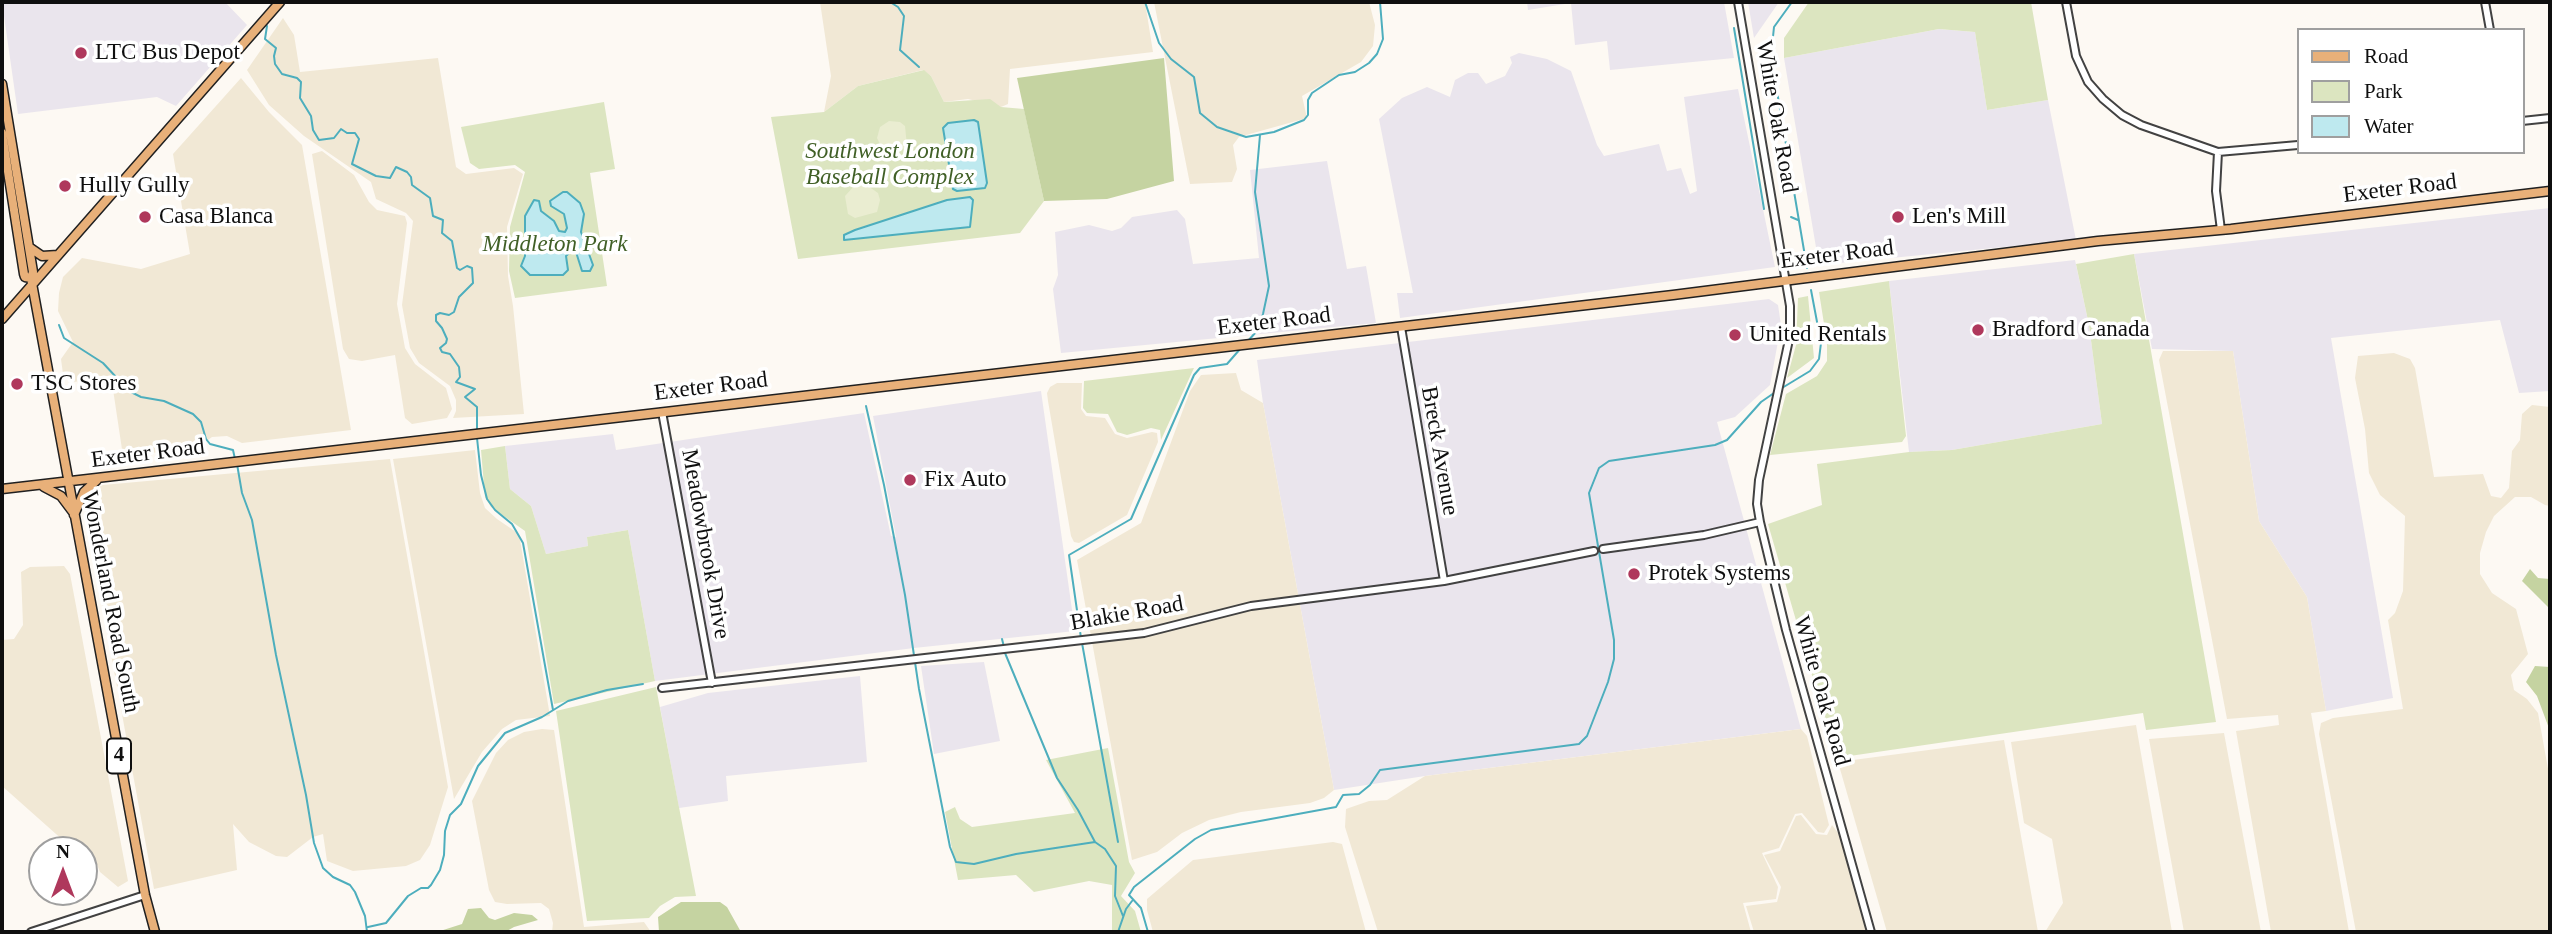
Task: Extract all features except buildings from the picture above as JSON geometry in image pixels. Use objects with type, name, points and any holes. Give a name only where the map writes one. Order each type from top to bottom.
[{"type":"main road","points":[[2,318],[32,280],[58,255],[280,2]]},
{"type":"main road","name":"Wonderland Road South","points":[[2,84],[33,272],[32,280],[68,482],[145,895],[155,932]]},
{"type":"main road","name":"Wonderland Road South","points":[[2,133],[24,274],[32,280]]},
{"type":"main road","name":"Exeter Road","points":[[2,489],[2550,191]]},
{"type":"main road","points":[[27,244],[36,254],[47,257],[58,255]]},
{"type":"main road","points":[[75,515],[85,492],[100,479]]},
{"type":"main road","points":[[41,485],[61,496],[75,515]]},
{"type":"street","name":"White Oak Road","points":[[1738,2],[1787,281],[1790,335],[1759,480],[1757,504],[1786,630],[1871,932]]},
{"type":"street","points":[[2066,2],[2077,56],[2088,82],[2122,115],[2141,125],[2218,152],[2296,145]]},
{"type":"street","points":[[2485,2],[2490,28]]},
{"type":"street","points":[[2524,121],[2550,118]]},
{"type":"street","points":[[2218,152],[2216,191],[2221,230]]},
{"type":"street","name":"Breck Avenue","points":[[1401,327],[1444,582]]},
{"type":"street","name":"Meadowbrook Drive","points":[[662,412],[712,683]]},
{"type":"street","points":[[1603,549],[1704,535],[1760,522]]},
{"type":"street","name":"Blakie Road","points":[[662,688],[1144,633],[1251,606],[1444,582],[1594,551]]},
{"type":"street","points":[[31,932],[145,895]]},
{"type":"shaded area","points":[[2,2],[225,2],[247,25],[176,106],[157,97],[18,114]]},
{"type":"shaded area","points":[[820,2],[1145,2],[1153,52],[1010,69],[1008,104],[1001,107],[968,99],[944,102],[931,76],[923,70],[858,86],[824,112],[831,76]]},
{"type":"shaded area","points":[[1154,2],[1369,2],[1375,25],[1373,46],[1361,62],[1302,96],[1307,118],[1239,137],[1233,145],[1237,169],[1232,182],[1190,184]]},
{"type":"shaded area","points":[[1527,2],[1724,2],[1734,58],[1610,70],[1607,41],[1575,45],[1571,3],[1528,10]]},
{"type":"shaded area","points":[[1748,2],[1779,2],[1754,38]]},
{"type":"shaded area","points":[[283,18],[294,35],[300,72],[438,58],[456,167],[466,174],[514,168],[523,174],[507,227],[508,276],[524,414],[453,418],[456,400],[450,386],[419,363],[410,348],[402,305],[413,221],[406,213],[376,199],[371,182],[304,136],[269,105],[247,70]]},
{"type":"shaded area","points":[[1939,29],[1975,32],[1987,110],[2048,100],[2076,240],[1819,265],[1784,58]]},
{"type":"shaded area","points":[[1519,53],[1547,59],[1571,71],[1597,145],[1604,156],[1659,144],[1667,171],[1681,168],[1690,194],[1697,191],[1684,97],[1738,89],[1775,267],[1400,318],[1397,293],[1413,293],[1379,119],[1402,98],[1427,87],[1450,97],[1455,80],[1468,73],[1478,73],[1486,84],[1505,76],[1512,63],[1510,57]]},
{"type":"shaded area","points":[[241,78],[269,112],[302,145],[351,430],[242,443],[227,436],[212,437],[197,448],[123,456],[111,376],[74,382],[63,374],[61,359],[73,342],[58,311],[63,277],[82,258],[141,269],[190,254],[173,154]]},
{"type":"shaded area","points":[[322,151],[354,175],[369,202],[377,210],[405,216],[407,223],[397,304],[405,348],[415,364],[446,388],[452,409],[447,418],[412,424],[405,418],[395,355],[362,361],[349,359],[343,349],[312,154]]},
{"type":"shaded area","points":[[1327,161],[1347,269],[1366,266],[1376,323],[1061,353],[1053,289],[1058,275],[1055,232],[1089,225],[1112,231],[1121,228],[1132,217],[1177,210],[1185,219],[1193,264],[1259,258],[1250,170]]},
{"type":"shaded area","points":[[2550,208],[2550,391],[2519,393],[2500,320],[2331,338],[2393,698],[2326,711],[2307,597],[2259,521],[2233,351],[2152,349],[2134,254]]},
{"type":"shaded area","points":[[2075,260],[2089,325],[2102,424],[1952,450],[1909,452],[1889,281]]},
{"type":"shaded area","points":[[1769,299],[1778,305],[1781,325],[1770,385],[1735,417],[1717,422],[1801,729],[1334,790],[1257,360]]},
{"type":"shaded area","points":[[2163,351],[2233,351],[2259,521],[2307,597],[2326,711],[2311,713],[2349,932],[2271,932],[2236,731],[2279,725],[2278,715],[2227,719],[2159,360]]},
{"type":"shaded area","points":[[2394,353],[2410,359],[2415,368],[2434,477],[2483,474],[2491,496],[2501,498],[2509,488],[2512,451],[2520,440],[2522,414],[2532,405],[2550,407],[2550,506],[2531,497],[2515,497],[2494,516],[2480,553],[2480,574],[2492,593],[2516,609],[2528,654],[2511,675],[2514,690],[2527,699],[2538,713],[2550,780],[2550,932],[2356,932],[2319,734],[2321,723],[2333,718],[2403,709],[2388,620],[2395,613],[2403,591],[2405,516],[2380,495],[2369,473],[2365,429],[2355,378],[2358,356]]},
{"type":"shaded area","points":[[1236,373],[1241,390],[1263,403],[1334,790],[1324,798],[1310,803],[1241,812],[1209,820],[1182,833],[1157,852],[1132,860],[1077,560],[1141,523],[1190,391],[1201,375]]},
{"type":"shaded area","points":[[1057,383],[1082,383],[1081,409],[1086,416],[1105,418],[1115,434],[1127,438],[1157,433],[1158,442],[1127,515],[1079,543],[1074,542],[1071,536],[1048,401],[1047,393],[1050,387]]},
{"type":"shaded area","points":[[1041,391],[1075,631],[914,648],[655,681],[628,530],[587,537],[588,546],[546,554],[531,506],[510,489],[505,446],[613,434],[616,450],[864,413],[891,536],[896,537],[873,416]]},
{"type":"shaded area","points":[[475,450],[480,493],[485,508],[519,534],[550,716],[516,720],[502,729],[482,752],[454,799],[393,459]]},
{"type":"shaded area","points":[[390,459],[448,787],[430,845],[420,860],[406,866],[353,871],[327,861],[323,834],[313,837],[287,857],[276,856],[249,842],[233,824],[237,870],[154,889],[85,512],[86,501],[93,490],[103,485]]},
{"type":"shaded area","points":[[64,566],[70,574],[128,881],[118,887],[98,867],[98,836],[58,836],[2,786],[2,640],[14,639],[23,625],[21,572],[30,567]]},
{"type":"shaded area","points":[[984,662],[1000,741],[934,754],[921,666]]},
{"type":"shaded area","points":[[860,676],[867,762],[726,776],[728,801],[679,808],[660,707],[708,693]]},
{"type":"shaded area","points":[[2136,725],[2172,932],[2045,932],[2063,903],[2052,839],[2024,823],[2011,742]]},
{"type":"shaded area","points":[[1801,729],[1807,736],[1829,825],[1824,833],[1818,832],[1802,813],[1795,814],[1779,848],[1762,853],[1778,887],[1776,899],[1743,903],[1751,932],[1378,932],[1345,827],[1346,809],[1369,801],[1387,800],[1425,776]]},
{"type":"shaded area","points":[[554,730],[584,927],[644,922],[651,932],[552,932],[553,923],[549,909],[541,903],[495,902],[489,890],[472,801],[496,753],[508,740],[524,732]]},
{"type":"shaded area","points":[[2224,733],[2261,932],[2184,932],[2149,739]]},
{"type":"shaded area","points":[[2004,740],[2038,932],[1887,932],[1838,762]]},
{"type":"shaded area","points":[[1801,815],[1816,834],[1827,835],[1832,825],[1839,834],[1867,932],[1754,932],[1746,906],[1777,902],[1781,887],[1764,855],[1780,851],[1796,816]]},
{"type":"shaded area","points":[[1333,842],[1342,844],[1366,932],[1153,932],[1147,899],[1193,860]]},
{"type":"green space","points":[[1809,2],[2031,2],[2048,100],[1987,110],[1975,32],[1939,29],[1784,58],[1784,38]]},
{"type":"green space","points":[[1164,58],[1174,181],[1107,199],[1044,201],[1017,78]]},
{"type":"green space","name":"Southwest London Baseball Complex","points":[[924,70],[931,76],[944,102],[990,99],[1001,107],[1024,109],[1044,201],[1020,233],[798,259],[771,117],[824,112],[858,86]]},
{"type":"green space","name":"Middleton Park","points":[[604,102],[615,169],[590,173],[607,286],[515,298],[509,271],[510,227],[525,172],[515,165],[479,169],[470,163],[461,127]]},
{"type":"green space","points":[[889,121],[900,122],[905,126],[907,146],[902,150],[880,144],[877,138],[880,127]]},
{"type":"green space","points":[[855,185],[868,186],[878,193],[880,200],[877,212],[855,218],[848,214],[845,196]]},
{"type":"green space","points":[[2134,254],[2216,722],[2146,730],[2143,713],[1836,758],[1768,524],[1822,505],[1817,464],[1909,452],[1952,450],[2102,424],[2089,325],[2076,264]]},
{"type":"green space","points":[[1889,281],[1906,436],[1902,442],[1770,455],[1786,394],[1817,376],[1827,361],[1819,292]]},
{"type":"green space","points":[[1808,296],[1814,358],[1787,378],[1796,345],[1798,298]]},
{"type":"green space","points":[[1194,368],[1161,440],[1160,430],[1151,428],[1127,435],[1117,432],[1108,414],[1087,413],[1083,408],[1084,381]]},
{"type":"green space","points":[[505,446],[510,489],[531,506],[546,554],[588,546],[587,537],[628,530],[655,681],[554,704],[525,531],[491,507],[485,497],[481,450]]},
{"type":"green space","points":[[2530,569],[2538,578],[2550,579],[2550,609],[2522,581]]},
{"type":"green space","points":[[2535,666],[2550,667],[2550,731],[2537,696],[2526,682]]},
{"type":"green space","points":[[656,687],[696,896],[675,897],[660,906],[649,918],[587,921],[556,711]]},
{"type":"green space","points":[[1108,748],[1129,862],[1135,873],[1121,896],[1135,911],[1141,932],[1112,932],[1112,885],[1089,881],[1034,892],[1016,875],[958,880],[945,812],[955,807],[960,819],[972,827],[1075,813],[1046,760]]},
{"type":"green space","points":[[681,902],[720,902],[727,907],[741,932],[659,932],[658,917]]},
{"type":"green space","points":[[481,908],[489,918],[495,920],[514,913],[532,915],[538,920],[505,932],[437,932],[462,924],[468,909]]},
{"type":"water","points":[[974,120],[978,122],[987,183],[985,188],[957,191],[953,189],[943,128],[948,123]]},
{"type":"water","points":[[567,192],[580,203],[584,214],[581,232],[593,265],[590,271],[582,271],[576,252],[571,251],[566,256],[568,270],[563,275],[530,275],[521,266],[525,256],[525,216],[534,200],[539,201],[541,211],[554,221],[559,231],[565,232],[567,228],[564,214],[551,206],[550,201]]},
{"type":"water","points":[[970,197],[973,200],[970,227],[844,240],[844,235],[855,230],[947,200]]},
{"type":"waterway","points":[[890,2],[898,7],[904,16],[900,50],[919,67]]},
{"type":"waterway","points":[[1145,2],[1159,43],[1171,59],[1194,77],[1200,113],[1217,127],[1246,137],[1274,132],[1304,120],[1308,115],[1308,100],[1312,93],[1339,75],[1355,72],[1369,63],[1377,54],[1383,39],[1380,2]]},
{"type":"waterway","points":[[1792,2],[1774,27],[1771,56],[1807,268]]},
{"type":"waterway","points":[[267,26],[265,39],[276,48],[275,64],[282,74],[297,78],[301,82],[300,98],[311,116],[313,130],[319,140],[334,138],[341,129],[347,133],[355,133],[359,139],[352,164],[376,176],[390,178],[396,167],[407,172],[412,185],[430,198],[433,216],[443,220],[442,233],[452,241],[457,268],[472,268],[473,283],[459,297],[454,312],[449,315],[440,313],[436,315],[436,321],[447,339],[440,348],[442,352],[450,354],[459,367],[460,377],[456,382],[475,389],[465,397],[477,407],[477,432]]},
{"type":"waterway","points":[[1734,28],[1764,209]]},
{"type":"waterway","points":[[1247,342],[1256,332],[1269,286],[1255,192],[1260,135]]},
{"type":"waterway","points":[[1791,217],[1798,220]]},
{"type":"waterway","points":[[1782,388],[1810,371],[1819,359],[1821,343],[1811,290]]},
{"type":"waterway","points":[[59,325],[64,338],[103,363],[129,391],[141,397],[164,401],[193,414],[201,422],[210,444],[233,450],[235,459]]},
{"type":"waterway","points":[[1081,638],[1069,555],[1131,519],[1194,375],[1200,368],[1227,364],[1241,348]]},
{"type":"waterway","points":[[1148,932],[1141,908],[1129,895],[1134,887],[1195,839],[1211,830],[1336,807],[1343,795],[1359,794],[1370,785],[1380,770],[1579,744],[1587,736],[1614,659],[1614,640],[1589,493],[1599,468],[1609,461],[1715,445],[1727,440],[1761,402],[1774,393]]},
{"type":"waterway","points":[[866,406],[905,595],[919,689],[950,847],[956,862],[974,864],[1016,854],[1095,842]]},
{"type":"waterway","points":[[477,438],[487,499],[495,510],[512,524],[523,543],[553,710]]},
{"type":"waterway","points":[[237,464],[242,493],[252,520],[314,843],[323,868],[333,877],[350,885],[355,892],[365,916],[367,932]]},
{"type":"waterway","points":[[1002,639],[1004,647]]},
{"type":"waterway","points":[[1082,643],[1118,842]]},
{"type":"waterway","points":[[1005,653],[1057,778],[1095,842],[1105,849],[1116,866],[1115,896],[1123,916]]},
{"type":"waterway","points":[[368,927],[386,923],[408,896],[431,885],[440,870],[450,815],[461,804],[478,766],[505,733],[542,717],[568,701],[607,690],[643,684]]},
{"type":"waterway","points":[[1118,932],[1126,909],[1132,901]]},
{"type":"place","name":"LTC Bus Depot","points":[[81,53]]},
{"type":"place","name":"Hully Gully","points":[[65,186]]},
{"type":"place","name":"Casa Blanca","points":[[145,217]]},
{"type":"place","name":"Len's Mill","points":[[1898,217]]},
{"type":"place","name":"Bradford Canada","points":[[1978,330]]},
{"type":"place","name":"United Rentals","points":[[1735,335]]},
{"type":"place","name":"TSC Stores","points":[[17,384]]},
{"type":"place","name":"Fix Auto","points":[[910,480]]},
{"type":"place","name":"Protek Systems","points":[[1634,574]]}]
